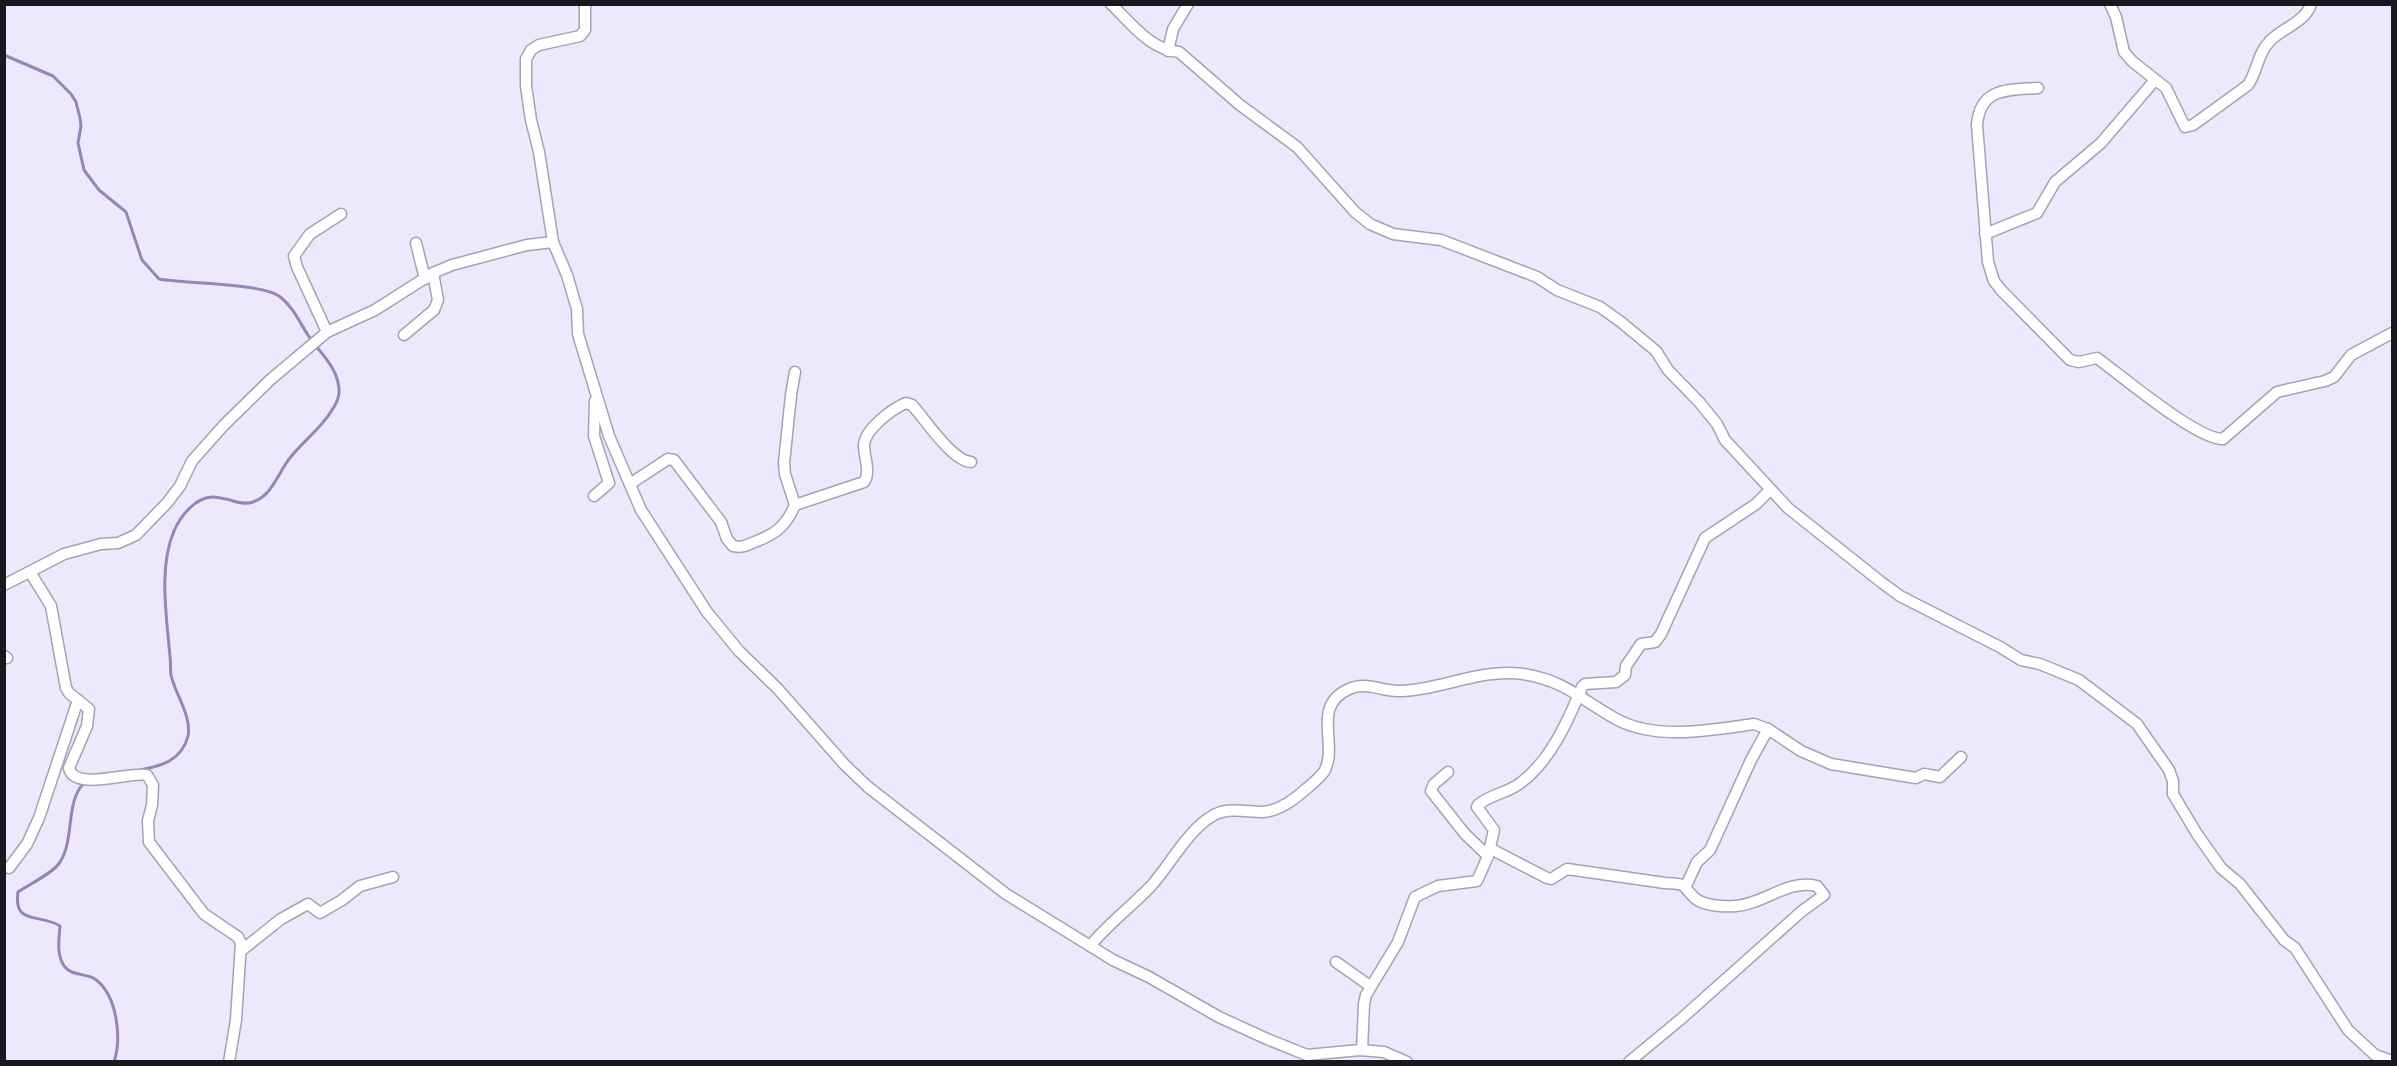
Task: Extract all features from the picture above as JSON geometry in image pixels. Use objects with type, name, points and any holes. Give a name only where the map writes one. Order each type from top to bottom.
[{"type":"street","points":[[585,4],[583,33],[570,39],[539,45],[531,50],[526,59],[526,86],[531,120],[539,152],[553,242],[567,275],[577,309],[578,334],[609,436],[641,510],[707,612],[739,651],[778,689],[844,765],[900,812],[960,856],[988,882],[1090,946],[1219,1017],[1308,1055],[1362,1050],[1384,1052],[1407,1062]]},
{"type":"street","points":[[1111,4],[1154,45],[1168,51],[1179,52],[1240,105],[1297,147],[1355,212],[1370,224],[1393,234],[1441,240],[1537,277],[1557,290],[1600,307],[1656,351],[1668,370],[1711,417],[1725,440],[1770,490],[1803,521],[1900,596],[1993,643],[2021,660],[2040,664],[2079,680],[2137,724],[2169,770],[2173,781],[2173,794],[2197,834],[2222,868],[2240,884],[2284,940],[2295,948],[2348,1030],[2375,1055],[2392,1061]]},
{"type":"street","points":[[1168,51],[1173,29],[1188,4]]},
{"type":"street","points":[[2110,4],[2116,17],[2124,52],[2166,88],[2185,127],[2193,125],[2248,85],[2268,42],[2306,14],[2311,4]]},
{"type":"street","points":[[1986,234],[2037,213],[2055,182],[2101,143],[2155,80]]},
{"type":"street","points":[[2038,88],[1998,91],[1989,97],[1979,114],[1977,125],[1988,262],[1994,281],[2013,304],[2066,357],[2077,362],[2097,358],[2129,380],[2144,394],[2216,439],[2223,439],[2277,392],[2334,377],[2350,355],[2392,333]]},
{"type":"street","points":[[327,332],[294,256],[310,234],[341,214]]},
{"type":"street","points":[[4,585],[64,554],[101,544],[118,543],[136,535],[167,503],[180,486],[192,461],[224,425],[270,380],[327,332],[393,300],[429,276],[452,265],[527,245],[553,242]]},
{"type":"street","points":[[404,335],[437,305],[416,243]]},
{"type":"street","points":[[630,484],[668,459],[674,460],[721,522],[727,539],[736,547],[775,534],[795,505],[784,464],[795,372]]},
{"type":"street","points":[[594,496],[609,483],[594,436],[593,418],[596,395]]},
{"type":"street","points":[[795,505],[864,482],[868,474],[864,443],[867,435],[896,409],[906,404],[912,405],[953,453],[968,463],[971,462]]},
{"type":"street","points":[[1362,1050],[1364,1004],[1370,986],[1398,942],[1415,897],[1438,886],[1475,882],[1489,852],[1494,830],[1477,807],[1478,805],[1512,789],[1530,777],[1554,744],[1578,695],[1586,684],[1616,682],[1625,675],[1626,666],[1641,644],[1655,642],[1661,634],[1705,538],[1756,504],[1770,490]]},
{"type":"street","points":[[30,572],[51,606],[66,688],[88,709],[89,715],[69,768],[73,776],[114,779],[140,773],[147,775],[153,786],[148,821],[149,842],[204,914],[238,936],[242,950],[236,1020],[229,1062]]},
{"type":"street","points":[[1090,946],[1151,885],[1196,830],[1211,816],[1223,811],[1273,810],[1290,802],[1307,789],[1324,770],[1328,756],[1327,716],[1330,705],[1340,694],[1361,685],[1401,691],[1463,680],[1520,674],[1557,682],[1621,721],[1655,733],[1754,724],[1768,729],[1800,751],[1831,764],[1916,778],[1924,774],[1940,777],[1961,757]]},
{"type":"street","points":[[9,868],[27,844],[39,818],[78,700]]},
{"type":"street","points":[[1686,886],[1697,862],[1710,850],[1751,760],[1768,729]]},
{"type":"street","points":[[1448,772],[1434,784],[1431,791],[1465,834],[1489,852],[1551,879],[1567,869],[1686,886],[1697,900],[1720,906],[1740,906],[1778,891],[1803,885],[1817,886],[1824,895],[1802,911],[1629,1062]]},
{"type":"street","points":[[242,950],[281,919],[308,904],[320,913],[360,886],[393,877]]},
{"type":"street","points":[[1336,962],[1370,986]]},
{"type":"waterway","points":[[4,55],[53,76],[71,94],[76,102],[80,118],[78,143],[84,170],[99,190],[126,212],[142,260],[159,279],[240,286],[279,296],[289,306],[312,341]]},
{"type":"waterway","points":[[140,770],[163,764],[176,756],[188,736],[188,721],[171,675],[166,610],[166,561],[174,531],[189,509],[200,500],[217,497],[247,503],[264,496],[290,458],[327,418],[339,394],[338,380],[316,346]]},
{"type":"waterway","points":[[84,783],[74,800],[65,853],[57,866],[18,892],[18,903],[24,914],[60,926],[59,953],[62,963],[71,972],[95,979],[108,995],[116,1017],[118,1041],[114,1062]]}]
